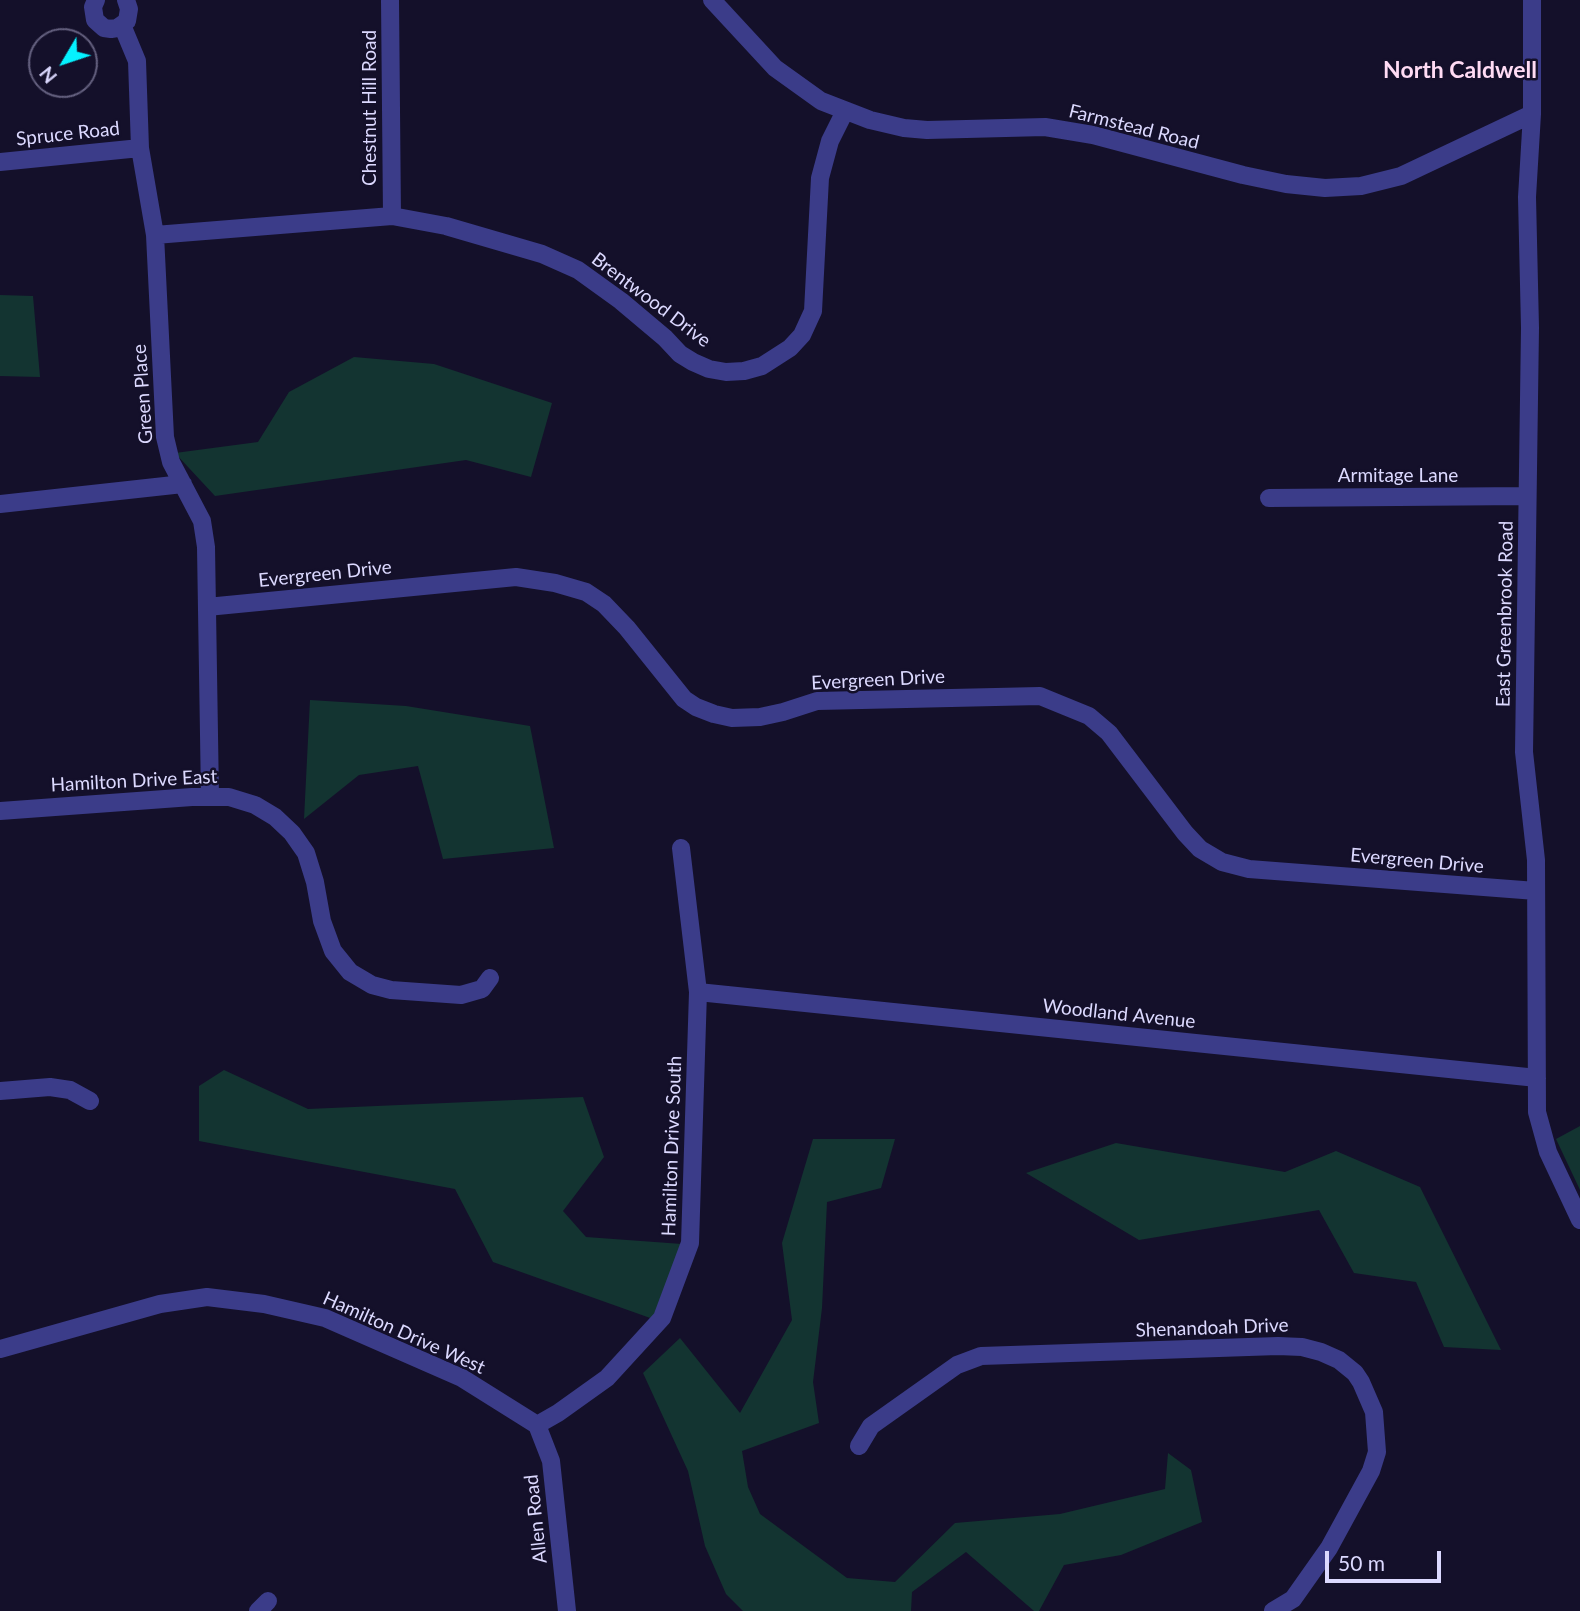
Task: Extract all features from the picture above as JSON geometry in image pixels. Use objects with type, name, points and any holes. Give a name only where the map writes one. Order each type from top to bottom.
[{"type":"street","points":[[96,0],[93,14],[99,24],[111,29],[122,25],[129,15],[126,0]]},
{"type":"street","name":"Chestnut Hill Road","points":[[390,0],[392,216]]},
{"type":"street","name":"Farmstead Road","points":[[712,0],[775,68],[821,101],[870,120],[904,128],[1045,127],[1093,135],[1286,184],[1325,188],[1361,186],[1401,176],[1532,114]]},
{"type":"street","name":"East Greenbrook Road","points":[[1532,0],[1532,114],[1527,197],[1530,328],[1524,752],[1536,860],[1537,1112],[1548,1152],[1580,1220]]},
{"type":"street","name":"Green Place","points":[[122,25],[137,61],[140,148],[155,236],[165,437],[171,462],[202,521],[206,547],[210,797]]},
{"type":"street","name":"Brentwood Drive","points":[[155,236],[392,216],[446,226],[542,254],[578,270],[621,301],[680,354],[693,362],[726,372],[744,371],[776,359],[790,348],[802,335],[813,311],[820,178],[830,141],[845,111]]},
{"type":"street","name":"Spruce Road","points":[[0,162],[140,148]]},
{"type":"street","points":[[0,504],[183,484]]},
{"type":"street","name":"Armitage Lane","points":[[1269,498],[1527,496]]},
{"type":"street","name":"Evergreen Drive","points":[[207,607],[516,577],[555,583],[586,592],[604,604],[627,628],[684,699],[714,714],[732,718],[760,717],[817,701],[1040,696],[1089,716],[1109,733],[1185,833],[1200,849],[1222,862],[1249,869],[1536,891]]},
{"type":"street","name":"Hamilton Drive East","points":[[0,811],[229,796],[255,805],[275,817],[292,833],[306,853],[315,882],[322,921],[333,951],[351,972],[372,985],[391,990],[461,995],[482,989],[490,978]]},
{"type":"street","name":"Hamilton Drive South","points":[[537,1424],[558,1413],[607,1378],[662,1318],[690,1243],[698,992],[681,848]]},
{"type":"street","name":"Woodland Avenue","points":[[698,992],[1537,1078]]},
{"type":"street","points":[[0,1091],[50,1087],[71,1090],[90,1101]]},
{"type":"street","name":"Hamilton Drive West","points":[[0,1349],[160,1304],[207,1297],[264,1304],[325,1318],[449,1373],[537,1424]]},
{"type":"street","name":"Shenandoah Drive","points":[[859,1446],[871,1426],[957,1365],[981,1356],[1278,1346],[1302,1347],[1321,1352],[1339,1360],[1355,1373],[1361,1382],[1374,1412],[1377,1452],[1371,1471],[1329,1548],[1293,1599],[1273,1611]]},
{"type":"street","name":"Allen Road","points":[[537,1424],[551,1461],[567,1611]]},
{"type":"green space","points":[[0,295],[33,296],[40,377],[0,376]]},
{"type":"green space","points":[[354,357],[434,364],[552,403],[531,477],[466,460],[215,496],[175,453],[258,442],[289,392]]},
{"type":"green space","points":[[310,700],[406,706],[530,726],[554,848],[443,859],[418,766],[359,775],[304,819]]},
{"type":"green space","points":[[224,1070],[308,1109],[583,1097],[604,1157],[563,1211],[586,1237],[682,1244],[653,1319],[493,1262],[455,1189],[199,1141],[199,1086]]},
{"type":"green space","points":[[1580,1126],[1580,1190],[1556,1139]]},
{"type":"green space","points":[[813,1139],[895,1139],[881,1188],[827,1202],[822,1308],[813,1382],[819,1423],[742,1451],[748,1487],[760,1514],[847,1578],[895,1582],[955,1523],[1060,1514],[1165,1489],[1168,1453],[1191,1470],[1202,1522],[1121,1555],[1064,1565],[1039,1611],[1034,1611],[966,1552],[912,1592],[911,1611],[743,1611],[726,1594],[705,1546],[688,1471],[643,1373],[680,1338],[740,1413],[792,1320],[782,1243]]},
{"type":"green space","points":[[1116,1143],[1285,1172],[1336,1151],[1420,1187],[1501,1350],[1444,1347],[1416,1282],[1354,1273],[1319,1210],[1139,1240],[1026,1173]]},
{"type":"district","name":"North Caldwell","points":[[1460,71]]}]
